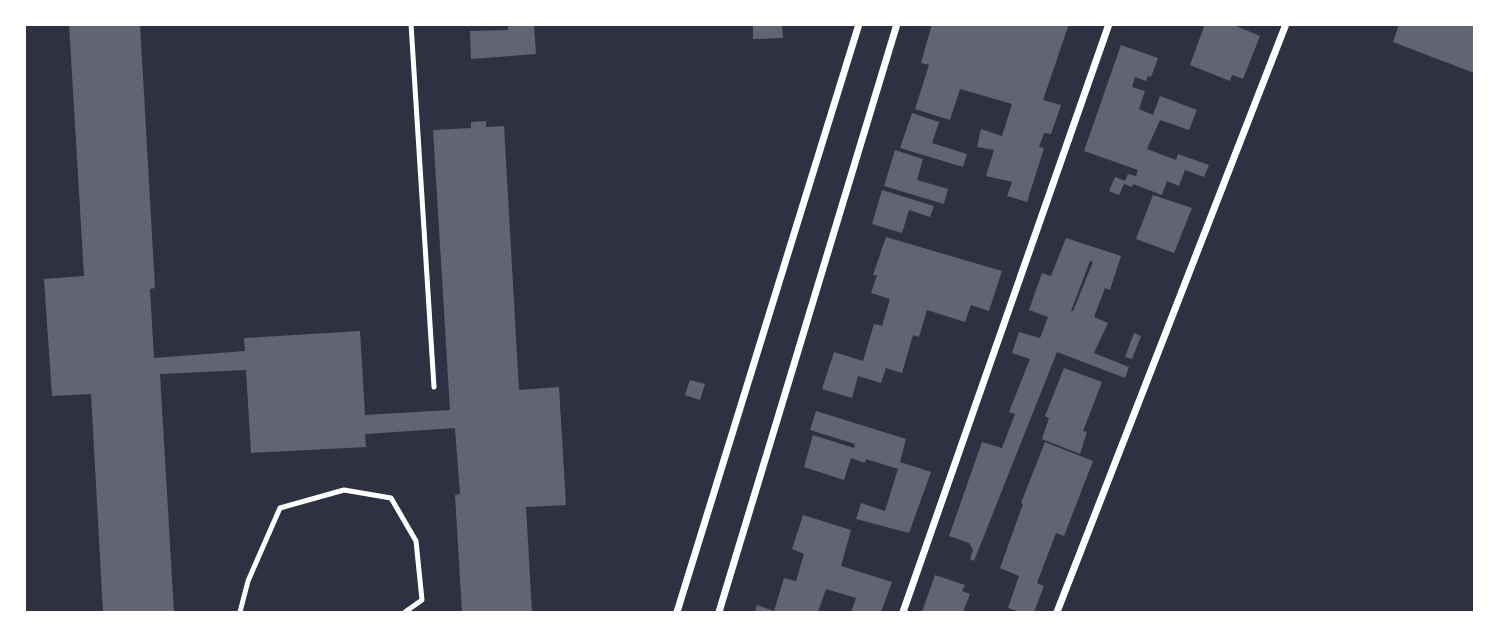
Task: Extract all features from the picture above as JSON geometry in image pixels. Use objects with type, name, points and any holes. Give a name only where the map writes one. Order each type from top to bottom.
[{"type":"street","points":[[677,612],[859,24]]},
{"type":"street","points":[[719,612],[897,24]]},
{"type":"street","points":[[903,612],[1109,24]]},
{"type":"street","points":[[1057,612],[1286,24]]},
{"type":"lane","points":[[411,24],[434,387]]},
{"type":"lane","points":[[240,612],[248,580],[280,508],[344,490],[391,498],[416,541],[422,600],[405,612]]},
{"type":"building","points":[[69,24],[140,24],[155,288],[150,289],[154,358],[245,351],[244,338],[360,331],[365,415],[450,410],[433,130],[471,128],[471,122],[486,121],[486,127],[504,126],[519,390],[559,387],[566,505],[526,507],[532,612],[462,612],[455,495],[460,494],[455,428],[365,434],[366,447],[251,453],[246,370],[160,374],[174,612],[103,612],[91,394],[52,396],[44,279],[84,276]]},
{"type":"building","points":[[508,24],[534,24],[536,54],[471,59],[470,31],[508,30]]},
{"type":"building","points":[[753,24],[782,24],[783,38],[753,39]]},
{"type":"building","points":[[932,24],[1069,24],[1043,100],[1061,105],[1051,134],[1044,133],[1039,147],[1044,148],[1027,202],[1007,196],[1012,182],[986,176],[994,150],[977,147],[981,129],[1002,136],[1012,104],[960,89],[950,120],[915,109],[929,65],[921,63]]},
{"type":"building","points":[[1205,24],[1231,24],[1260,36],[1243,79],[1232,75],[1230,81],[1190,65]]},
{"type":"building","points":[[1399,24],[1474,24],[1474,73],[1393,42]]},
{"type":"building","points":[[1121,45],[1158,58],[1151,77],[1148,76],[1146,81],[1135,77],[1132,87],[1145,91],[1139,109],[1153,115],[1160,96],[1197,110],[1189,130],[1160,120],[1147,149],[1176,160],[1178,154],[1209,165],[1204,177],[1185,170],[1179,186],[1167,181],[1162,195],[1133,184],[1132,187],[1124,184],[1119,195],[1109,191],[1115,177],[1125,181],[1128,174],[1136,176],[1138,170],[1084,151]]},
{"type":"building","points":[[912,113],[939,122],[932,143],[967,154],[963,167],[900,148]]},
{"type":"building","points":[[895,150],[923,159],[917,180],[948,189],[944,204],[884,186]]},
{"type":"building","points":[[882,190],[934,206],[930,217],[909,210],[902,233],[872,224]]},
{"type":"building","points":[[1153,195],[1192,208],[1174,253],[1136,239]]},
{"type":"building","points":[[886,237],[1002,271],[989,311],[971,305],[965,322],[927,310],[919,337],[913,335],[902,373],[886,368],[881,383],[858,376],[852,398],[822,389],[834,352],[863,361],[874,324],[882,326],[890,299],[871,293],[877,275],[873,275]]},
{"type":"building","points":[[1066,238],[1121,256],[1110,290],[1105,288],[1094,317],[1108,323],[1094,353],[1129,367],[1125,378],[1057,352],[974,561],[970,559],[973,550],[969,543],[949,536],[982,442],[1002,448],[1015,414],[1009,412],[1030,359],[1012,353],[1019,332],[1040,338],[1048,317],[1029,310],[1042,273],[1051,276]],"holes":[[[1090,261],[1093,262],[1073,311],[1071,311]]]},
{"type":"building","points":[[1134,333],[1141,336],[1132,359],[1125,357]]},
{"type":"building","points":[[1064,368],[1102,382],[1083,431],[1087,432],[1080,454],[1042,439],[1049,418],[1045,416]]},
{"type":"building","points":[[690,380],[705,384],[700,400],[685,395]]},
{"type":"building","points":[[816,411],[906,439],[900,462],[931,472],[909,533],[856,519],[861,503],[885,511],[898,469],[866,459],[865,463],[851,458],[844,480],[804,467],[813,435],[854,448],[855,444],[810,430]]},
{"type":"building","points":[[1045,442],[1093,461],[1064,536],[1056,533],[1037,583],[1044,586],[1034,612],[1020,612],[1008,608],[1019,576],[1000,568]]},
{"type":"building","points":[[803,515],[851,530],[841,566],[892,582],[881,612],[851,612],[856,598],[826,589],[818,612],[755,612],[757,605],[774,611],[784,578],[796,581],[804,554],[792,549]]},
{"type":"building","points":[[935,575],[965,585],[962,591],[970,594],[963,612],[922,612]]}]
